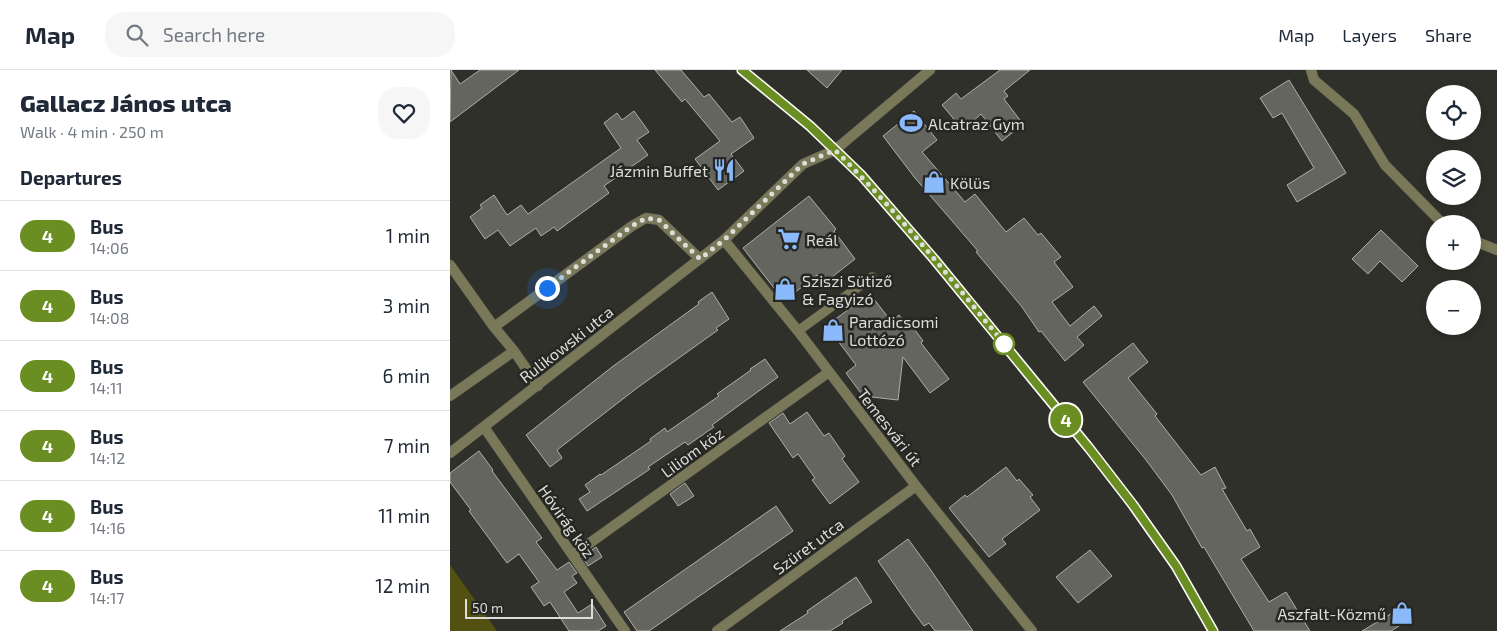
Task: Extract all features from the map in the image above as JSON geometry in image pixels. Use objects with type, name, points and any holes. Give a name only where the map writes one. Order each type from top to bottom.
[{"type":"street","points":[[741,70],[810,126],[862,176],[934,259],[1133,505],[1176,566],[1213,631]]},
{"type":"street","name":"Rulikowski utca","points":[[450,453],[724,240],[803,164],[835,150],[930,70]]},
{"type":"street","points":[[1311,70],[1314,80],[1354,114],[1385,165],[1434,215]]},
{"type":"street","points":[[494,327],[632,226],[646,218],[659,220],[700,259]]},
{"type":"street","name":"Temesvári út","points":[[724,240],[798,331],[916,486],[1032,631]]},
{"type":"street","points":[[1481,244],[1497,250]]},
{"type":"street","points":[[450,265],[538,386]]},
{"type":"street","name":"Rulikowski utca","points":[[450,396],[514,351]]},
{"type":"street","name":"Liliom köz","points":[[573,555],[829,372]]},
{"type":"street","name":"Hóvirág köz","points":[[484,427],[625,631]]},
{"type":"street","name":"Szüret utca","points":[[717,631],[916,486]]},
{"type":"lane","points":[[798,331],[872,277]]},
{"type":"shaded area","points":[[450,565],[497,631],[450,631]]},
{"type":"building","points":[[451,70],[460,84],[480,70],[519,70],[450,122]]},
{"type":"building","points":[[655,70],[681,70],[704,97],[709,94],[732,122],[740,117],[754,138],[731,154],[744,171],[718,190],[695,159],[720,141],[685,99],[682,102]]},
{"type":"building","points":[[807,70],[842,70],[827,88]]},
{"type":"building","points":[[1000,70],[1030,70],[1004,91],[1008,96],[1004,99],[1023,124],[1002,141],[981,114],[963,130],[942,105],[956,93],[961,99]]},
{"type":"building","points":[[1289,80],[1346,173],[1297,202],[1287,185],[1314,168],[1282,113],[1273,118],[1260,98]]},
{"type":"building","points":[[634,111],[649,132],[637,140],[648,155],[604,186],[609,193],[557,231],[554,227],[541,236],[536,228],[510,246],[498,230],[485,239],[470,217],[482,208],[480,205],[494,195],[507,215],[521,205],[528,214],[621,148],[604,123],[617,113],[622,120]]},
{"type":"building","points":[[914,111],[937,140],[922,152],[965,202],[975,194],[1006,232],[1024,218],[1038,235],[1041,233],[1061,257],[1054,262],[1073,287],[1052,302],[1070,326],[1094,306],[1102,316],[1077,337],[1084,345],[1065,361],[1041,331],[1039,332],[1022,307],[976,252],[978,251],[915,178],[883,136]]},
{"type":"building","points":[[809,196],[836,229],[834,231],[855,259],[823,284],[817,275],[784,301],[743,248]]},
{"type":"building","points":[[1381,230],[1418,266],[1402,282],[1380,261],[1368,274],[1352,259]]},
{"type":"building","points":[[712,292],[729,319],[716,328],[718,330],[637,388],[557,450],[562,458],[550,467],[526,435],[612,367],[699,304],[698,302]]},
{"type":"building","points":[[870,294],[891,321],[899,315],[907,325],[910,323],[923,341],[921,343],[949,379],[930,393],[903,357],[898,400],[863,396],[846,373],[856,365],[835,337],[831,340],[823,328]]},
{"type":"building","points":[[1133,343],[1148,362],[1128,378],[1157,414],[1155,416],[1201,475],[1215,467],[1226,488],[1222,489],[1247,531],[1250,529],[1260,547],[1241,559],[1269,602],[1286,592],[1310,631],[1254,631],[1204,547],[1202,548],[1172,495],[1083,382]]},
{"type":"building","points":[[765,359],[778,377],[712,425],[714,427],[688,445],[685,442],[648,467],[650,469],[587,511],[579,499],[590,492],[585,485],[651,441],[650,439],[665,428],[667,432],[719,396],[717,394]]},
{"type":"building","points":[[807,412],[824,436],[829,433],[845,456],[842,459],[859,482],[830,504],[812,480],[815,478],[798,454],[793,458],[769,423],[783,413],[790,424]]},
{"type":"building","points":[[479,451],[542,538],[536,542],[557,570],[569,562],[577,573],[572,576],[577,583],[564,592],[578,613],[592,604],[606,626],[598,631],[569,631],[550,602],[544,606],[531,587],[539,582],[519,554],[507,563],[469,511],[471,510],[450,482],[450,473]]},
{"type":"building","points":[[1006,467],[1017,481],[1019,479],[1033,495],[1030,497],[1040,510],[1002,539],[1006,544],[989,557],[949,508],[965,495],[967,497]]},
{"type":"building","points":[[685,483],[694,496],[678,506],[670,494]]},
{"type":"building","points":[[776,506],[793,531],[649,631],[637,631],[624,612]]},
{"type":"building","points":[[908,539],[973,631],[935,631],[929,623],[924,626],[915,614],[878,561]]},
{"type":"building","points":[[596,547],[602,557],[588,566],[582,557]]},
{"type":"building","points":[[1090,550],[1112,576],[1078,603],[1056,577]]},
{"type":"building","points":[[856,577],[872,602],[842,621],[843,623],[830,631],[780,631],[808,613],[807,611]]},
{"type":"building","name":"Aszfalt-Közmű","points":[[1399,609],[1407,621],[1391,631],[1362,631]]},
{"type":"bus line","name":"4","points":[[742,70],[810,126],[862,176],[934,259],[1089,448],[1133,505],[1176,566],[1213,631]]},
{"type":"place","name":"Alcatraz Gym","points":[[911,123]]},
{"type":"place","name":"Jázmin Buffet","points":[[724,170]]},
{"type":"place","name":"Kölüs","points":[[934,182]]},
{"type":"place","name":"Reál","points":[[789,239]]},
{"type":"place","name":"Sziszi Sütiző & Fagyizó","points":[[785,289]]},
{"type":"place","name":"Paradicsomi Lottózó","points":[[833,330]]},
{"type":"place","name":"Aszfalt-Közmű","points":[[1402,613]]},
{"type":"route","points":[[547,288],[632,226],[646,218],[659,220],[700,259],[724,240],[803,164],[835,150],[862,176],[1006,346],[1004,344]]}]
